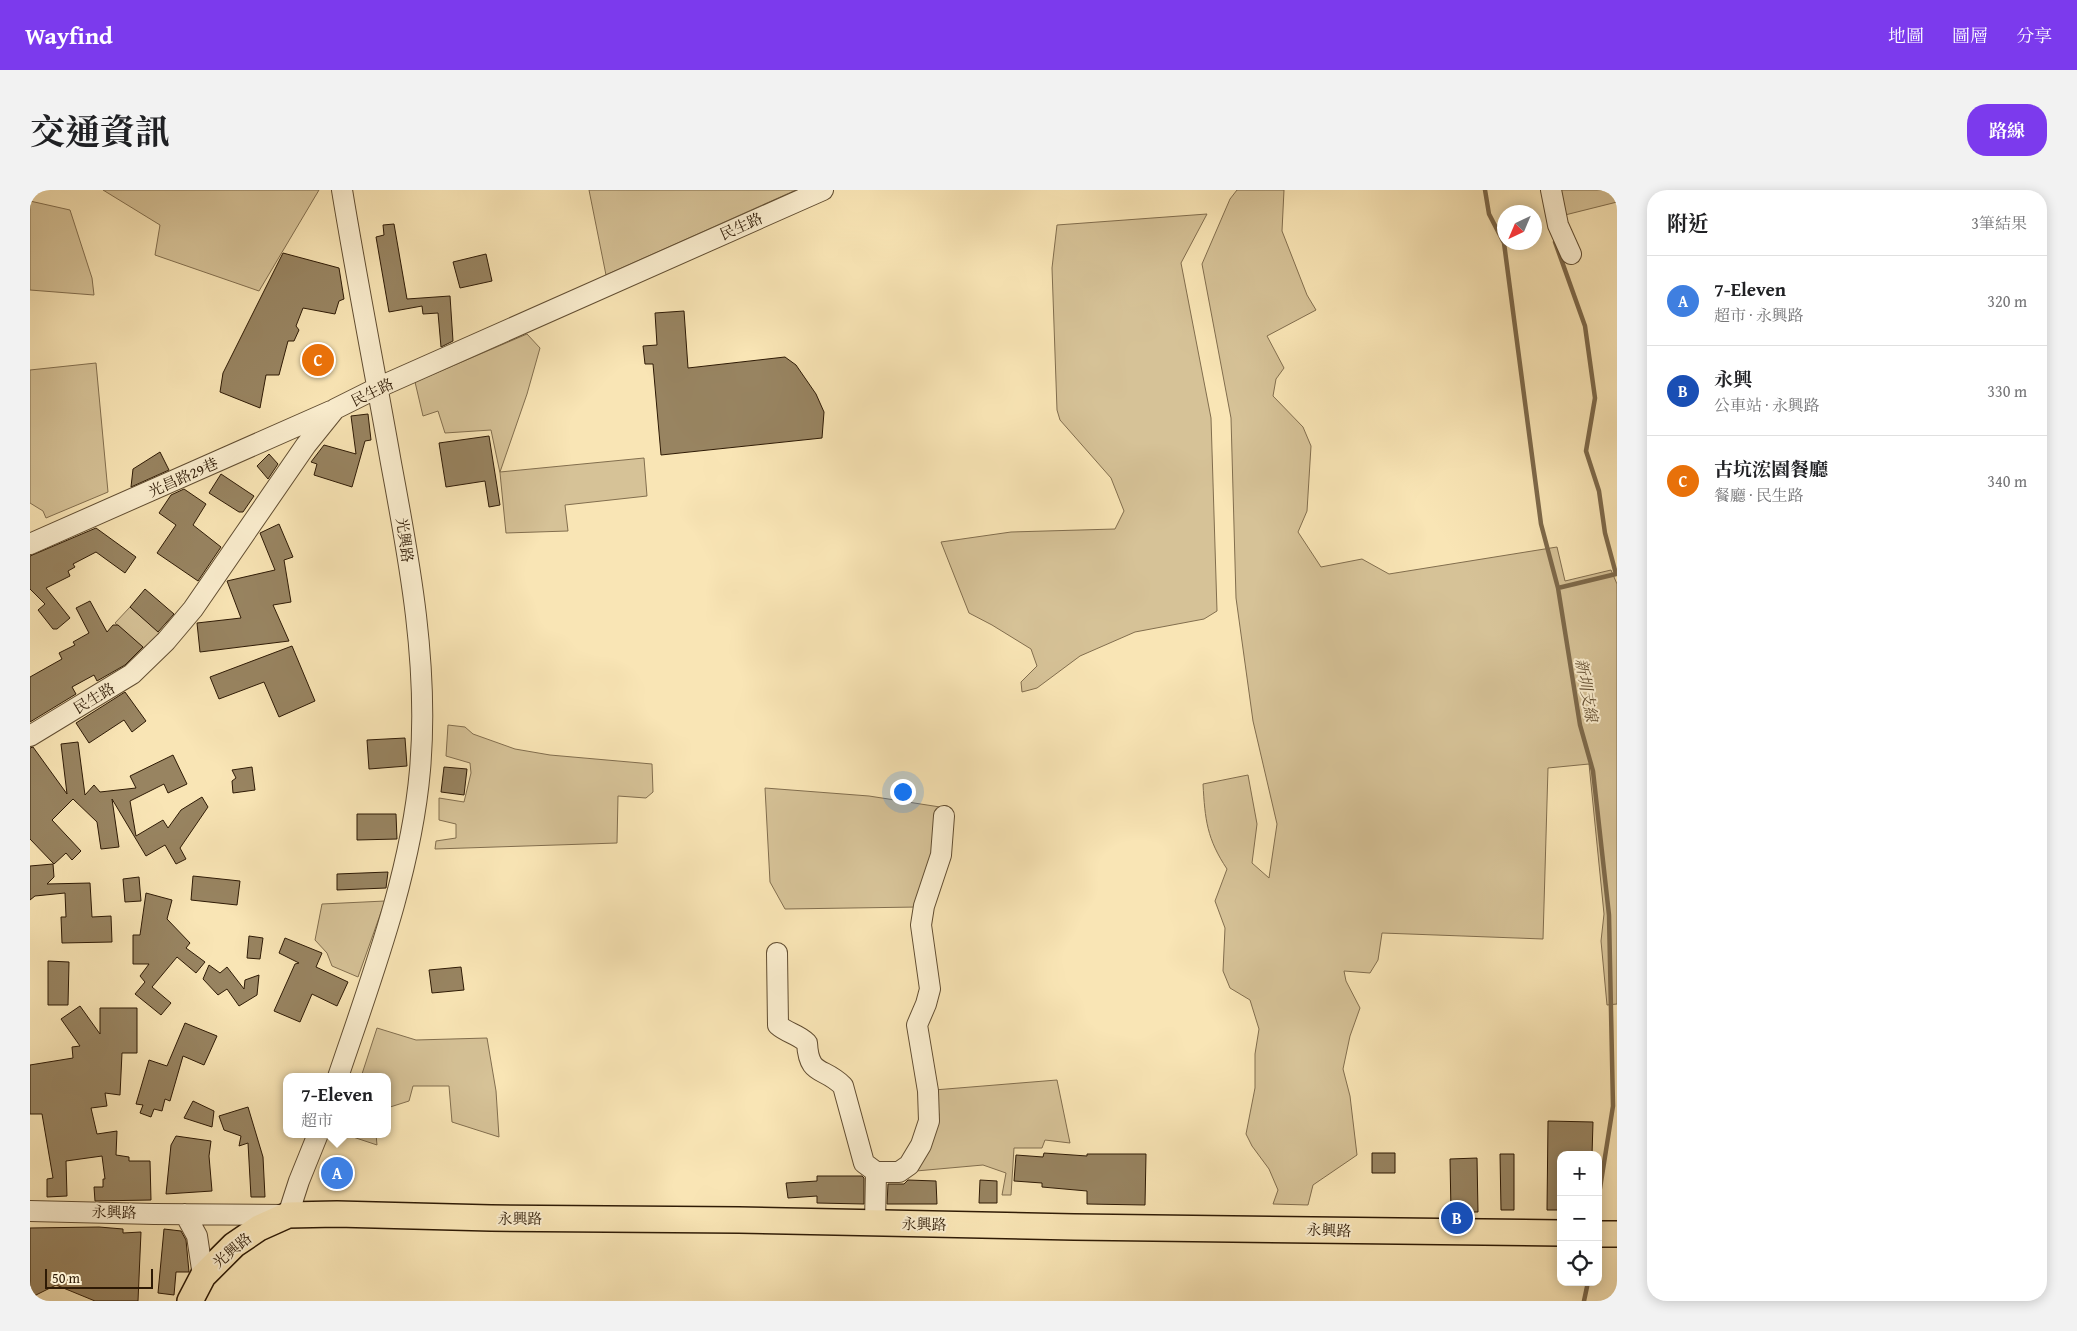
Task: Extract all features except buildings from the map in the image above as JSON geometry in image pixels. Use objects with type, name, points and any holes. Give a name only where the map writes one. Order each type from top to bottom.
[{"type":"main road","name":"永興路","points":[[288,1215],[337,1214],[1557,1233]]},
{"type":"main road","name":"光興路","points":[[190,1301],[203,1276],[239,1241],[259,1228],[288,1215]]},
{"type":"street","name":"光興路","points":[[339,1073],[396,892],[413,825],[420,769],[420,651],[402,518],[361,306],[342,190]]},
{"type":"street","name":"民生路","points":[[30,736],[132,674],[166,641],[198,602],[306,445],[335,410],[378,388],[823,190]]},
{"type":"street","points":[[1551,190],[1558,225],[1572,254]]},
{"type":"street","name":"光昌路29巷","points":[[30,544],[335,410]]},
{"type":"street","points":[[777,954],[778,1025],[784,1031],[800,1036],[807,1043],[808,1058],[814,1068],[834,1077],[843,1086],[864,1163],[876,1172],[899,1172],[909,1165],[921,1145],[929,1121],[928,1091],[917,1025],[930,989],[921,925],[924,906],[941,855],[944,816]]},
{"type":"street","points":[[288,1215],[316,1138]]},
{"type":"street","points":[[875,1223],[876,1172]]},
{"type":"street","name":"永興路","points":[[30,1210],[288,1215]]},
{"type":"street","points":[[185,1214],[197,1236],[203,1276]]},
{"type":"shaded area","points":[[103,190],[319,190],[259,291],[155,255],[160,225]]},
{"type":"shaded area","points":[[589,190],[796,190],[606,275]]},
{"type":"shaded area","points":[[1237,190],[1284,190],[1282,231],[1307,295],[1316,310],[1267,336],[1284,368],[1276,379],[1273,396],[1303,427],[1311,446],[1307,511],[1298,532],[1321,567],[1362,559],[1389,574],[1557,547],[1565,581],[1611,570],[1617,584],[1617,1004],[1607,1005],[1601,941],[1604,914],[1589,764],[1548,768],[1543,939],[1382,933],[1378,960],[1370,973],[1344,971],[1346,981],[1360,1008],[1350,1036],[1343,1069],[1350,1096],[1357,1155],[1313,1185],[1308,1205],[1273,1204],[1278,1190],[1269,1169],[1252,1146],[1246,1134],[1255,1088],[1255,1054],[1259,1029],[1250,1000],[1230,988],[1223,971],[1225,928],[1215,901],[1227,869],[1215,848],[1208,829],[1203,784],[1248,775],[1257,824],[1252,863],[1269,878],[1277,824],[1253,721],[1236,598],[1231,418],[1202,264],[1230,199]]},
{"type":"shaded area","points":[[1558,190],[1617,190],[1617,202],[1565,215]]},
{"type":"shaded area","points":[[30,201],[70,210],[92,278],[94,295],[30,290]]},
{"type":"shaded area","points":[[1207,214],[1181,263],[1211,418],[1217,611],[1204,619],[1135,632],[1080,656],[1037,688],[1022,692],[1021,682],[1037,666],[1031,649],[969,613],[941,542],[1011,532],[1115,529],[1124,511],[1111,478],[1060,420],[1057,410],[1052,268],[1057,225]]},
{"type":"shaded area","points":[[527,334],[540,348],[527,394],[500,472],[644,458],[647,496],[565,505],[568,531],[506,533],[500,473],[491,430],[445,433],[438,411],[423,416],[415,382]]},
{"type":"shaded area","points":[[96,363],[108,492],[46,518],[43,511],[30,503],[30,370]]},
{"type":"shaded area","points":[[130,607],[161,634],[147,651],[115,623]]},
{"type":"shaded area","points":[[448,725],[465,727],[473,734],[515,749],[550,755],[652,764],[653,792],[646,798],[618,796],[617,843],[435,849],[436,841],[456,838],[456,824],[439,820],[439,798],[464,802],[471,773],[470,763],[446,756]]},
{"type":"shaded area","points":[[765,788],[869,796],[940,807],[932,859],[918,907],[785,909],[770,882]]},
{"type":"shaded area","points":[[385,901],[358,977],[332,966],[327,953],[315,940],[322,904]]},
{"type":"shaded area","points":[[377,1028],[416,1040],[487,1038],[496,1091],[499,1137],[452,1122],[449,1086],[413,1086],[409,1101],[391,1107],[391,1073],[362,1073]]},
{"type":"shaded area","points":[[1057,1080],[1070,1143],[1045,1140],[1042,1148],[1014,1148],[1011,1195],[1002,1195],[1006,1173],[983,1165],[916,1171],[939,1115],[934,1090]]},
{"type":"shaded area","points":[[356,1138],[376,1138],[377,1145]]},
{"type":"waterway","name":"新圳支線","points":[[1485,190],[1489,214],[1504,243],[1541,524],[1558,588],[1580,725],[1593,771],[1609,915],[1613,1106],[1599,1196]]},
{"type":"waterway","points":[[1555,242],[1585,326],[1595,398],[1586,451],[1599,491],[1605,533],[1616,574],[1558,588]]},
{"type":"waterway","name":"新圳支線","points":[[1584,1301],[1587,1286]]},
{"type":"place","name":"古坑浤園餐廳","points":[[318,360]]},
{"type":"place","name":"7-Eleven","points":[[337,1173]]},
{"type":"place","name":"永興","points":[[1457,1218]]}]
